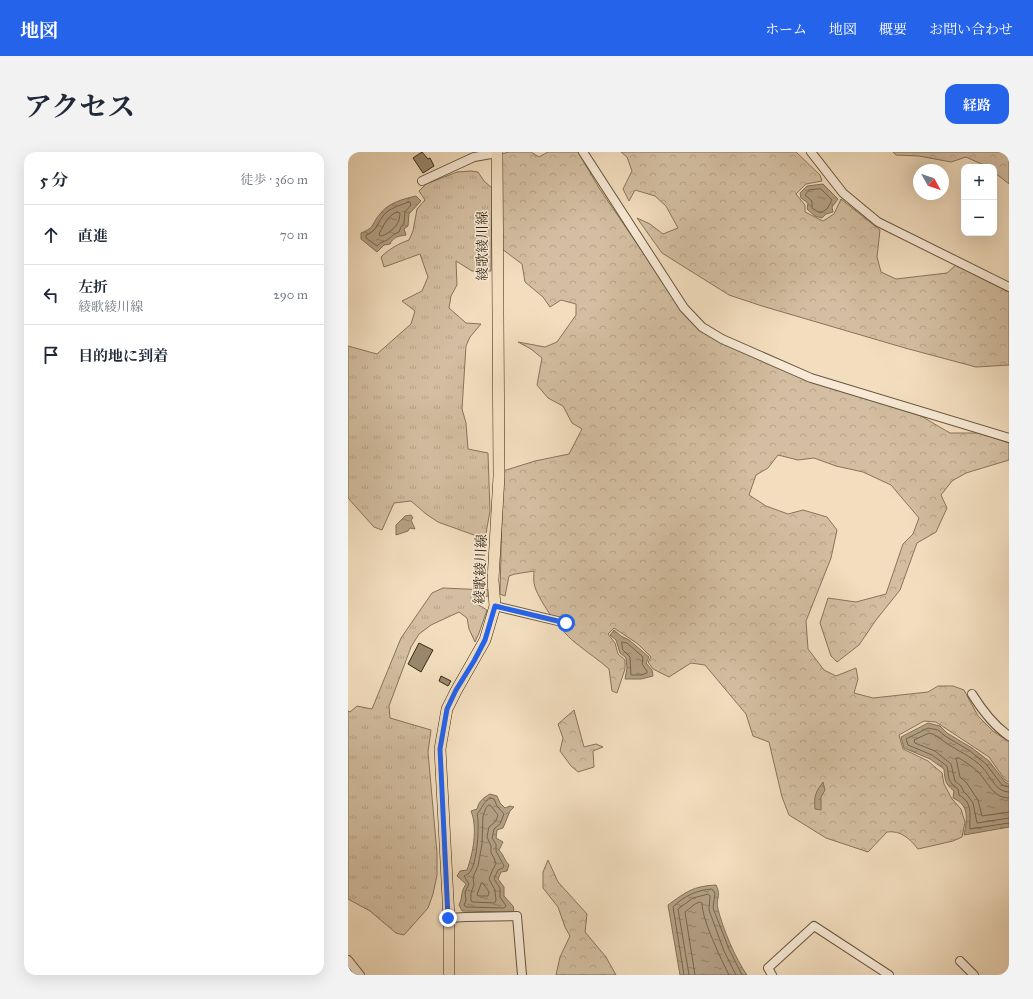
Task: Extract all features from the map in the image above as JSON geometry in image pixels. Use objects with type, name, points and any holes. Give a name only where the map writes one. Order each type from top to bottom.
[{"type":"main road","name":"綾歌綾川線","points":[[449,975],[448,918],[440,749],[447,709],[456,690],[485,640],[495,606],[493,580],[499,476],[497,153]]},
{"type":"street","points":[[583,152],[684,308],[702,327],[722,339],[811,378],[1009,438]]},
{"type":"street","points":[[811,152],[843,193],[878,222],[1009,287]]},
{"type":"street","points":[[422,181],[474,157],[497,153]]},
{"type":"street","points":[[495,606],[566,623]]},
{"type":"street","points":[[972,694],[983,712],[999,729],[1009,736]]},
{"type":"street","points":[[448,918],[517,916],[522,975]]},
{"type":"street","points":[[772,975],[768,968],[814,926],[889,975]]},
{"type":"street","points":[[348,960],[360,975]]},
{"type":"street","points":[[960,961],[974,975]]},
{"type":"green space","points":[[509,152],[531,152],[539,157],[548,152],[578,152],[599,188],[663,282],[699,330],[843,391],[921,416],[950,433],[979,433],[1009,443],[1009,460],[966,473],[952,481],[941,495],[947,508],[936,532],[917,543],[900,590],[876,620],[859,645],[837,662],[831,656],[820,623],[828,598],[856,602],[886,594],[903,544],[913,534],[919,518],[891,485],[863,472],[836,466],[814,458],[798,460],[778,455],[768,468],[756,475],[749,495],[766,506],[788,514],[803,510],[827,517],[837,530],[831,558],[806,621],[808,649],[824,670],[836,676],[856,668],[858,679],[854,693],[873,698],[928,692],[938,686],[953,686],[964,690],[978,716],[993,731],[1009,742],[1009,782],[1005,780],[989,757],[936,722],[924,721],[899,735],[903,749],[928,761],[942,773],[944,784],[952,799],[961,809],[965,822],[962,837],[953,841],[918,849],[905,836],[897,832],[887,832],[868,852],[826,838],[789,815],[782,797],[769,742],[753,736],[746,714],[705,665],[691,663],[669,677],[653,669],[648,662],[651,657],[638,644],[614,628],[608,634],[615,643],[618,654],[625,660],[625,669],[617,693],[612,691],[609,669],[571,639],[559,626],[547,609],[535,587],[534,571],[509,576],[505,596],[500,594],[503,471],[535,461],[569,454],[582,429],[572,423],[563,406],[548,398],[537,385],[542,358],[531,349],[518,342],[545,347],[557,342],[576,315],[576,304],[561,300],[550,307],[543,297],[525,282],[522,264],[502,249],[501,154]]},
{"type":"green space","points":[[621,152],[796,152],[820,175],[822,181],[806,184],[796,194],[805,205],[805,212],[823,221],[834,214],[841,199],[880,230],[877,257],[881,272],[896,279],[947,273],[957,264],[1009,290],[1009,365],[976,367],[905,348],[729,295],[662,253],[637,218],[650,224],[663,234],[678,228],[666,206],[655,196],[635,190],[629,201],[623,189],[632,171],[627,157]]},
{"type":"green space","points":[[893,152],[1009,152],[1009,184],[997,174],[997,164],[981,164],[966,157],[951,162],[919,156],[896,155]]},
{"type":"green space","points":[[457,172],[478,172],[484,181],[492,188],[491,271],[472,271],[456,261],[457,285],[451,296],[449,308],[466,323],[481,324],[470,337],[466,346],[462,409],[466,423],[468,449],[488,453],[490,511],[485,539],[438,522],[411,501],[394,503],[382,530],[374,527],[348,498],[348,346],[377,354],[411,324],[415,311],[402,301],[422,291],[428,277],[420,254],[384,267],[381,257],[394,247],[409,240],[413,231],[417,209],[425,200],[419,191],[426,184]]},
{"type":"green space","points":[[443,588],[488,590],[488,596],[476,599],[477,604],[487,610],[475,642],[469,629],[467,618],[459,612],[431,625],[419,634],[411,647],[389,706],[390,718],[431,730],[428,752],[437,853],[437,875],[428,908],[404,935],[396,933],[370,911],[348,899],[348,711],[350,712],[357,706],[372,709],[401,638],[432,593]]},
{"type":"green space","points":[[574,710],[584,747],[596,744],[603,747],[593,751],[594,767],[578,772],[571,766],[560,751],[563,738],[558,724]]},
{"type":"green space","points":[[548,860],[558,882],[587,914],[585,932],[606,957],[616,975],[556,975],[560,957],[570,936],[558,907],[543,888],[543,872]]},
{"type":"water","points":[[823,184],[838,199],[832,207],[833,212],[826,214],[822,218],[815,216],[807,209],[808,203],[801,198],[800,193],[807,186]]},
{"type":"water","points":[[416,196],[421,201],[409,214],[408,226],[404,229],[406,235],[395,238],[390,244],[384,245],[377,252],[361,239],[361,233],[371,227],[383,210],[391,204]]},
{"type":"water","points":[[411,515],[413,518],[411,520],[415,529],[410,528],[408,531],[396,535],[396,525],[405,516]]},
{"type":"water","points":[[614,630],[629,640],[649,657],[646,663],[652,670],[653,676],[641,679],[625,679],[627,668],[626,658],[620,653],[616,640],[610,635]]},
{"type":"water","points":[[928,723],[940,726],[947,733],[972,748],[989,761],[1005,782],[1009,784],[1009,827],[964,835],[966,824],[965,809],[953,798],[954,791],[946,782],[944,769],[930,759],[904,748],[901,737]]},
{"type":"water","points":[[823,782],[825,790],[821,797],[821,810],[815,809],[816,795]]},
{"type":"water","points":[[490,794],[497,796],[500,803],[505,808],[510,806],[514,807],[510,811],[503,828],[497,830],[496,838],[503,842],[499,850],[509,865],[507,871],[501,872],[498,879],[504,887],[504,896],[513,906],[514,910],[512,912],[462,911],[459,905],[466,884],[457,876],[460,871],[467,870],[471,856],[474,840],[474,825],[471,811],[477,809],[482,800]]},
{"type":"water","points":[[716,885],[718,889],[717,906],[720,917],[734,952],[747,975],[680,975],[668,905],[690,890]]},
{"type":"building","points":[[422,152],[428,159],[430,158],[434,166],[423,173],[413,158]]},
{"type":"building","points":[[419,643],[433,650],[421,672],[408,664]]},
{"type":"building","points":[[441,676],[451,681],[448,686],[439,681]]},
{"type":"route","points":[[448,918],[440,749],[447,709],[456,690],[485,640],[495,606],[566,623]]}]
